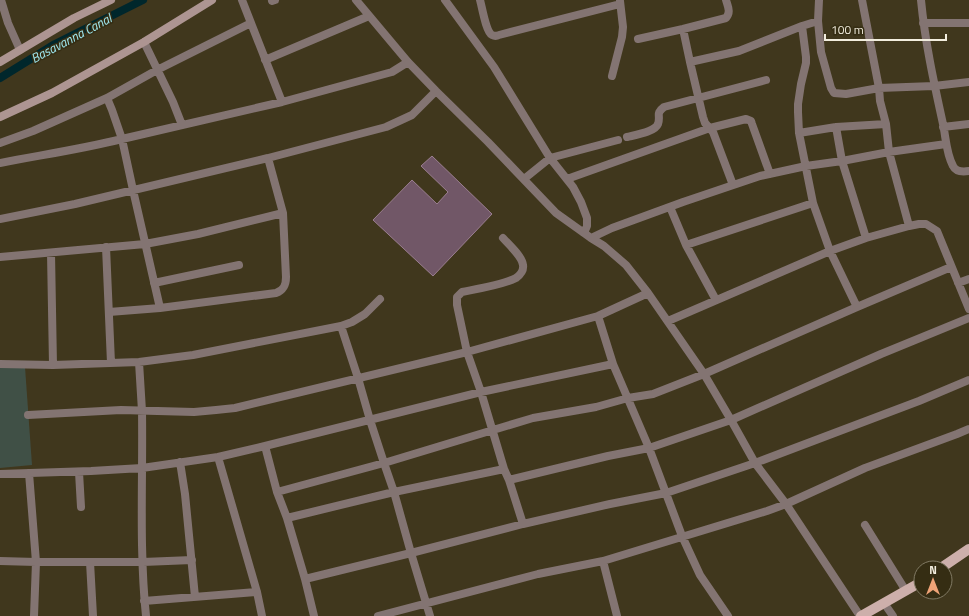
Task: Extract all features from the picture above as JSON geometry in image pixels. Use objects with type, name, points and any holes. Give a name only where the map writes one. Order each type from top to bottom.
[{"type":"main road","points":[[953,560],[969,549]]},
{"type":"main road","points":[[860,616],[913,587]]},
{"type":"street","points":[[0,62],[74,18],[110,0]]},
{"type":"street","points":[[0,117],[52,93],[144,42],[212,0]]},
{"type":"street","points":[[242,0],[282,102]]},
{"type":"street","points":[[356,0],[408,62],[556,213],[604,246],[626,265],[648,293],[704,374],[755,464],[786,504],[860,616]]},
{"type":"street","points":[[444,0],[494,67],[550,158],[573,187],[587,218],[588,226],[584,233]]},
{"type":"street","points":[[480,0],[487,25],[491,34],[494,36],[499,36],[620,2],[623,27],[622,37],[612,76]]},
{"type":"street","points":[[638,39],[726,18],[729,11],[726,0]]},
{"type":"street","points":[[819,0],[818,21],[821,52],[831,88],[834,93],[846,94],[879,88],[934,86],[969,82]]},
{"type":"street","points":[[862,0],[879,88],[880,101],[886,124],[889,152],[909,226]]},
{"type":"street","points":[[921,0],[923,23],[946,144],[952,165],[958,171],[969,171]]},
{"type":"street","points":[[2,1],[8,23],[20,50]]},
{"type":"street","points":[[265,60],[370,16]]},
{"type":"street","points":[[690,62],[739,51],[818,21]]},
{"type":"street","points":[[923,23],[969,24]]},
{"type":"street","points":[[0,143],[47,125],[106,98],[157,70],[251,24]]},
{"type":"street","points":[[802,26],[806,63],[800,84],[798,104],[799,133],[814,203],[830,251],[857,307]]},
{"type":"street","points":[[683,29],[703,117],[713,132],[733,185]]},
{"type":"street","points":[[144,42],[173,102],[182,125]]},
{"type":"street","points":[[0,163],[90,147],[282,102],[392,72],[408,62]]},
{"type":"street","points":[[627,137],[654,129],[658,124],[659,113],[664,107],[766,80]]},
{"type":"street","points":[[0,220],[75,204],[268,158],[386,127],[412,115],[436,91]]},
{"type":"street","points":[[106,98],[112,110],[122,139],[160,308]]},
{"type":"street","points":[[567,179],[710,128],[743,119],[751,121],[770,174]]},
{"type":"street","points":[[799,133],[836,127],[886,124]]},
{"type":"street","points":[[943,127],[969,124]]},
{"type":"street","points":[[836,127],[842,161],[866,238]]},
{"type":"street","points":[[524,179],[550,158],[618,140]]},
{"type":"street","points":[[591,238],[612,228],[760,176],[806,166],[946,144]]},
{"type":"street","points":[[109,312],[160,308],[276,293],[285,288],[283,213],[268,158]]},
{"type":"street","points":[[686,245],[814,203]]},
{"type":"street","points":[[670,207],[686,245],[716,300]]},
{"type":"street","points":[[0,257],[145,244],[198,234],[283,213]]},
{"type":"street","points":[[668,321],[830,251],[866,238],[919,224],[926,224],[937,231],[969,309]]},
{"type":"street","points":[[503,238],[521,260],[523,270],[514,278],[462,292],[458,297],[457,305],[468,352],[482,392],[504,469],[523,524]]},
{"type":"street","points":[[106,248],[111,364]]},
{"type":"street","points":[[51,253],[53,365]]},
{"type":"street","points":[[154,283],[239,265]]},
{"type":"street","points":[[277,492],[384,463],[533,418],[596,407],[628,398],[653,394],[704,374],[857,307],[951,268]]},
{"type":"street","points":[[958,283],[969,279]]},
{"type":"street","points":[[28,415],[121,410],[194,412],[235,408],[468,352],[598,316],[648,293]]},
{"type":"street","points":[[0,364],[111,364],[193,355],[342,326],[365,314],[380,299]]},
{"type":"street","points":[[598,316],[613,364],[649,448],[682,536],[700,575],[728,616]]},
{"type":"street","points":[[509,480],[608,456],[649,448],[731,420],[881,354],[969,318]]},
{"type":"street","points":[[342,326],[370,420],[394,492],[430,616]]},
{"type":"street","points":[[139,362],[142,410],[143,562],[146,616]]},
{"type":"street","points":[[0,474],[79,472],[142,468],[218,457],[482,392],[613,364]]},
{"type":"street","points":[[305,579],[523,524],[666,493],[755,464],[969,380]]},
{"type":"street","points":[[380,616],[538,574],[603,560],[760,513],[786,504],[865,468],[969,429]]},
{"type":"street","points":[[265,446],[277,492],[305,579],[314,616]]},
{"type":"street","points":[[218,457],[257,592],[262,616]]},
{"type":"street","points":[[180,462],[185,494],[195,597]]},
{"type":"street","points":[[286,518],[394,492],[504,469]]},
{"type":"street","points":[[79,472],[81,507]]},
{"type":"street","points":[[29,473],[36,562],[34,616]]},
{"type":"street","points":[[865,525],[906,591]]},
{"type":"street","points":[[0,561],[143,562],[192,560]]},
{"type":"street","points":[[603,560],[617,616]]},
{"type":"street","points":[[90,562],[93,616]]},
{"type":"street","points":[[144,601],[257,592]]},
{"type":"street","points":[[884,603],[893,616]]},
{"type":"green space","points":[[0,366],[25,367],[32,465],[0,468]]},
{"type":"building","points":[[432,156],[492,214],[433,276],[373,220],[412,180],[437,204],[448,192],[421,166]]},
{"type":"waterway","name":"Basavanna Canal","points":[[0,78],[55,44],[143,0]]}]
